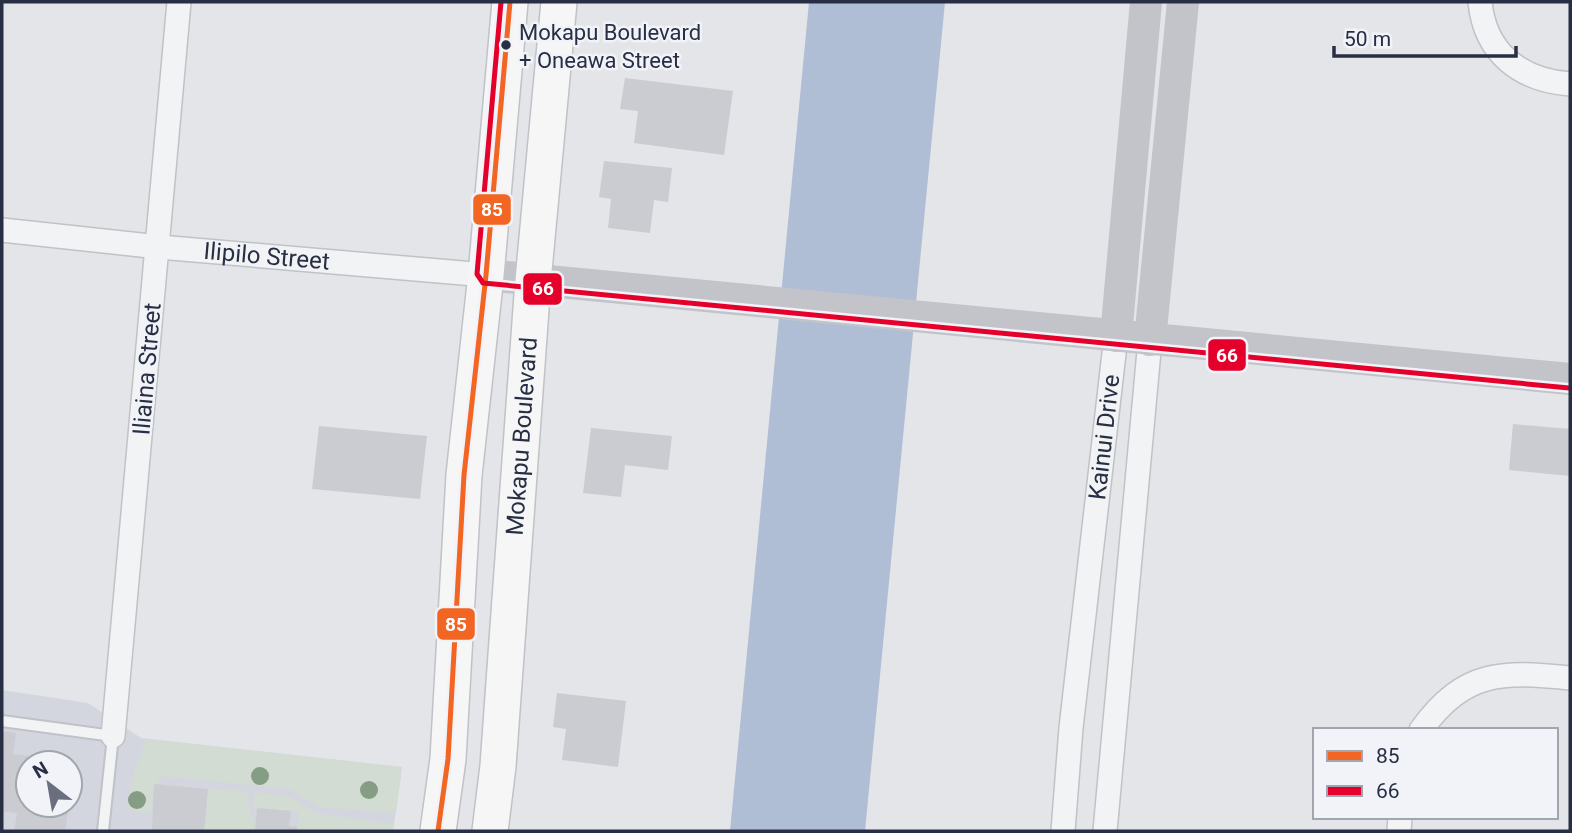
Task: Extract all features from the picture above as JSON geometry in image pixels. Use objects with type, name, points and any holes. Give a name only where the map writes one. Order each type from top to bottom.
[{"type":"main road","name":"Mokapu Boulevard","points":[[438,831],[448,760],[464,475],[486,275],[510,2]]},
{"type":"main road","name":"Mokapu Boulevard","points":[[490,831],[498,766],[533,281],[559,2]]},
{"type":"main road","name":"Kainui Drive","points":[[1116,336],[1146,2]]},
{"type":"main road","name":"Kainui Drive","points":[[1150,340],[1183,2]]},
{"type":"main road","name":"Ilipilo Street","points":[[486,275],[1570,379]]},
{"type":"street","name":"Iliaina Street","points":[[113,736],[179,2]]},
{"type":"street","points":[[1479,2],[1482,22],[1494,45],[1511,64],[1535,78],[1570,84]]},
{"type":"street","name":"Ilipilo Street","points":[[2,230],[159,247],[486,275]]},
{"type":"street","name":"Kainui Drive","points":[[1063,831],[1071,728],[1116,336]]},
{"type":"street","name":"Kainui Drive","points":[[1105,831],[1150,340]]},
{"type":"street","points":[[1423,728],[1438,708],[1463,688],[1488,677],[1521,673],[1570,678]]},
{"type":"lane","points":[[2,722],[113,736],[103,831]]},
{"type":"shaded area","points":[[2,690],[88,703],[141,738],[402,767],[393,831],[2,831]]},
{"type":"shaded area","points":[[146,739],[402,767],[396,813],[318,807],[290,789],[160,776],[158,784],[154,784],[151,813],[128,811],[131,782]]},
{"type":"shaded area","points":[[208,789],[244,791],[248,796],[255,831],[204,831]]},
{"type":"shaded area","points":[[255,793],[288,796],[316,813],[394,824],[393,831],[297,831],[299,812],[258,808],[257,812],[253,806]]},
{"type":"water","points":[[809,2],[945,2],[865,831],[730,831]]},
{"type":"building","points":[[625,78],[733,91],[724,155],[634,143],[638,111],[620,109]]},
{"type":"building","points":[[604,161],[672,168],[668,202],[654,200],[650,233],[608,228],[611,199],[599,197]]},
{"type":"building","points":[[1513,424],[1570,429],[1570,476],[1509,470]]},
{"type":"building","points":[[319,426],[427,436],[420,499],[312,489]]},
{"type":"building","points":[[591,428],[672,436],[668,470],[625,465],[621,497],[583,493]]},
{"type":"building","points":[[557,693],[626,701],[618,767],[562,760],[566,729],[553,727]]},
{"type":"building","points":[[2,731],[16,733],[13,754],[14,813],[2,811]]},
{"type":"building","points":[[154,784],[208,789],[204,831],[152,831]]},
{"type":"building","points":[[257,808],[291,811],[289,826],[297,827],[297,831],[255,831]]},
{"type":"building","points":[[16,819],[67,819],[65,831],[14,831]]},
{"type":"transit line","name":"66","points":[[501,2],[477,274],[483,283],[1569,388]]},
{"type":"transit line","name":"85","points":[[438,831],[448,759],[464,475],[486,275],[510,2]]},
{"type":"place","name":"Mokapu Boulevard + Oneawa Street","points":[[506,45]]}]
